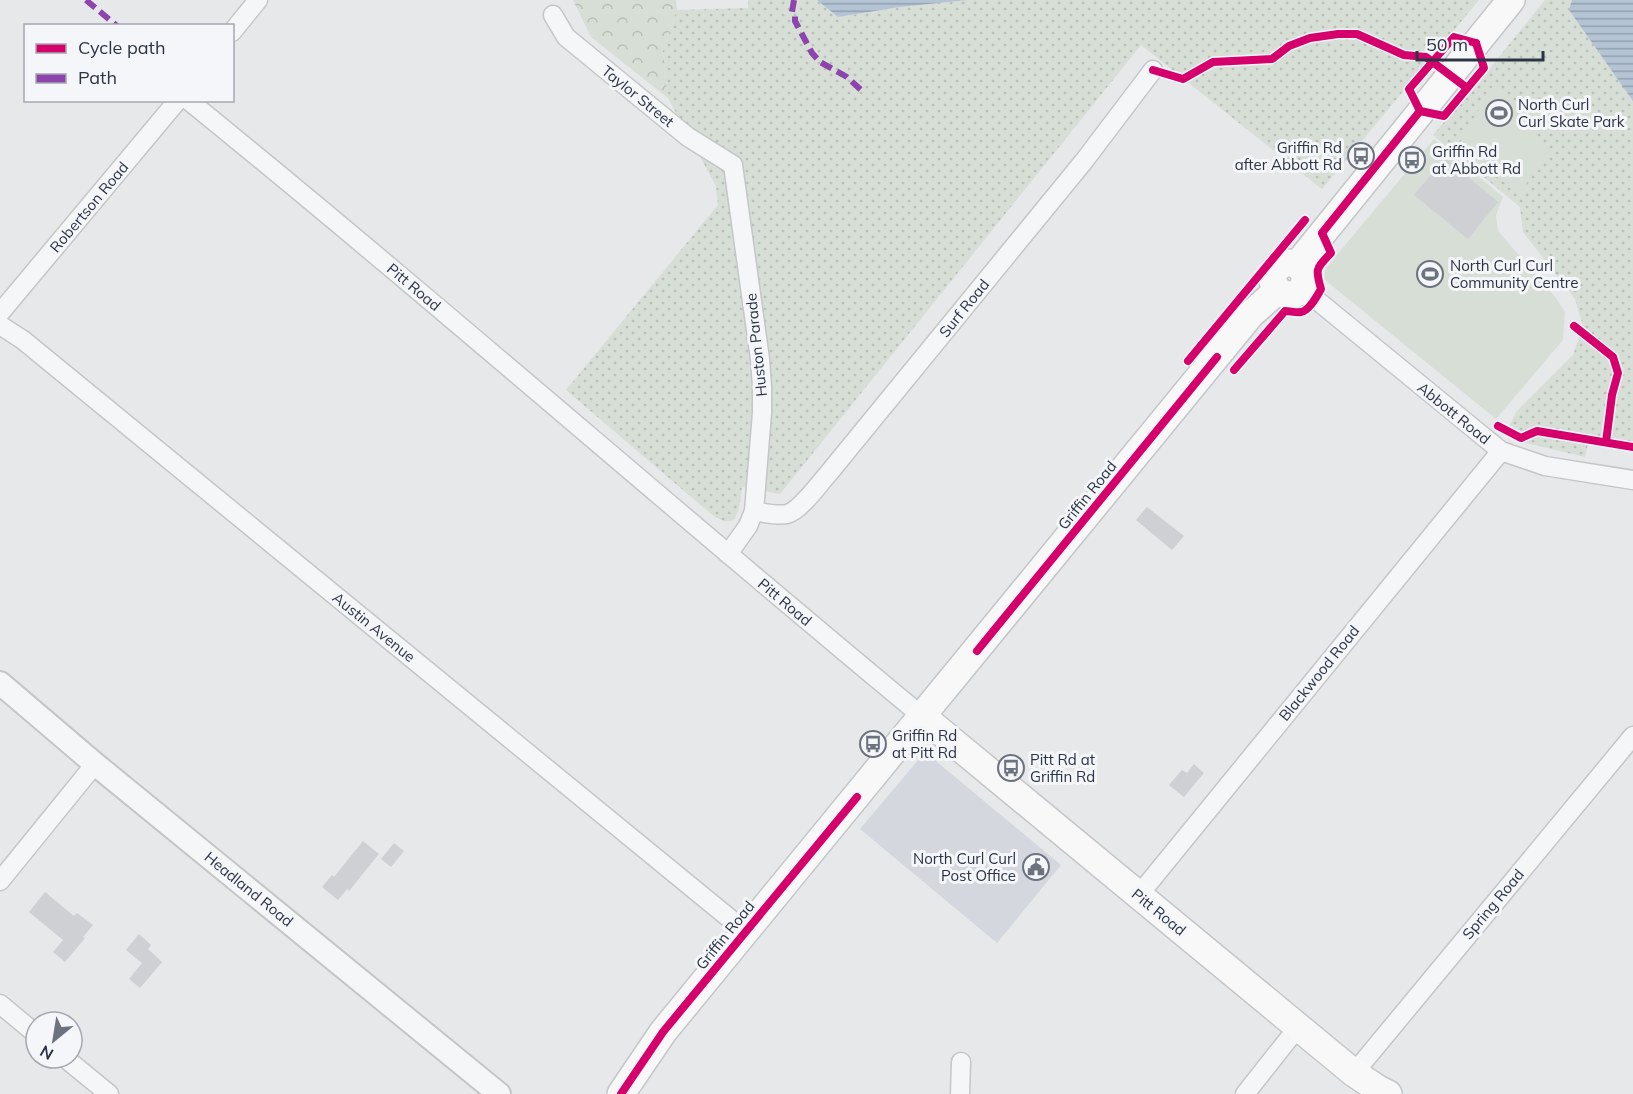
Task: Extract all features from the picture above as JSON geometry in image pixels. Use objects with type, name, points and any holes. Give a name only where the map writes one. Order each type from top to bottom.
[{"type":"main road","name":"Griffin Road","points":[[621,1090],[663,1032],[1251,314],[1292,281],[1413,120],[1511,0]]},
{"type":"main road","name":"Pitt Road","points":[[923,717],[1298,1027],[1354,1072],[1388,1094]]},
{"type":"street","points":[[234,30],[258,0]]},
{"type":"street","name":"Taylor Street","points":[[553,15],[566,37],[688,137],[733,165]]},
{"type":"street","name":"Surf Road","points":[[754,511],[787,514],[810,495],[1076,170],[1154,70]]},
{"type":"street","name":"Robertson Road","points":[[0,313],[176,102]]},
{"type":"street","name":"Pitt Road","points":[[190,102],[360,241],[923,717]]},
{"type":"street","name":"Huston Parade","points":[[728,554],[748,526],[754,511],[762,387],[733,165]]},
{"type":"street","name":"Abbott Road","points":[[1292,281],[1501,451],[1545,466],[1633,480]]},
{"type":"street","name":"Austin Avenue","points":[[0,325],[24,340],[745,931]]},
{"type":"street","name":"Blackwood Road","points":[[1138,896],[1501,451]]},
{"type":"street","name":"Headland Road","points":[[0,683],[95,764],[499,1094]]},
{"type":"street","name":"Spring Road","points":[[1354,1072],[1633,736]]},
{"type":"street","points":[[0,881],[95,764]]},
{"type":"street","points":[[0,1004],[24,1024]]},
{"type":"street","points":[[1245,1094],[1298,1027]]},
{"type":"street","points":[[960,1094],[961,1062]]},
{"type":"street","points":[[80,1070],[109,1094]]},
{"type":"shaded area","points":[[925,752],[1061,865],[997,943],[860,829]]},
{"type":"green space","points":[[573,0],[676,0],[677,10],[663,51],[668,98],[591,37]]},
{"type":"green space","points":[[748,0],[817,0],[838,17],[900,7],[968,0],[1479,0],[1322,189],[1141,45],[780,494],[742,487],[736,516],[727,521],[711,514],[566,390],[718,205],[716,186],[668,98],[663,51],[677,10],[748,8]]},
{"type":"green space","points":[[1545,0],[1633,0],[1633,451],[1588,444],[1585,457],[1518,441],[1508,429],[1516,412],[1573,355],[1583,326],[1575,299],[1523,232],[1520,207],[1433,135]]},
{"type":"green space","name":"North Curl Curl Skate Park","points":[[1495,82],[1549,150],[1519,195],[1459,144]]},
{"type":"green space","name":"North Curl Curl Community Centre","points":[[1434,139],[1503,197],[1496,215],[1498,231],[1556,298],[1565,312],[1563,340],[1496,419],[1325,280],[1325,269]]},
{"type":"water","points":[[817,0],[968,0],[900,7],[838,17]]},
{"type":"water","points":[[1572,0],[1633,0],[1633,101],[1569,10]]},
{"type":"building","points":[[1445,158],[1498,202],[1468,239],[1414,195]]},
{"type":"building","points":[[1147,507],[1184,536],[1172,550],[1136,520]]},
{"type":"building","points":[[1194,764],[1204,773],[1184,797],[1169,785],[1182,770],[1187,773]]},
{"type":"building","points":[[363,841],[379,854],[349,891],[347,889],[338,900],[322,887],[332,875],[334,877]]},
{"type":"building","points":[[394,843],[404,851],[391,867],[381,859]]},
{"type":"building","points":[[45,892],[74,916],[77,913],[93,925],[65,962],[53,952],[63,940],[29,912]]},
{"type":"building","points":[[139,934],[151,945],[148,949],[162,962],[140,988],[129,979],[142,963],[126,950]]},
{"type":"marked path","points":[[86,0],[115,24]]},
{"type":"marked path","points":[[794,0],[792,12],[795,15],[795,21],[812,53],[820,62],[847,77],[861,90]]},
{"type":"cycle path","points":[[1153,70],[1183,79],[1213,62],[1272,59],[1289,46],[1310,38],[1357,34],[1404,55],[1426,57],[1467,88]]},
{"type":"cycle path","points":[[1420,111],[1409,89],[1454,37],[1476,43]]},
{"type":"cycle path","points":[[1420,111],[1444,116],[1484,68],[1476,43]]},
{"type":"cycle path","points":[[1234,370],[1285,311],[1301,312],[1313,303],[1321,289],[1318,269],[1331,253],[1322,233],[1420,111]]},
{"type":"cycle path","points":[[1188,361],[1305,220]]},
{"type":"cycle path","points":[[1574,326],[1613,357],[1618,373],[1612,395],[1606,442]]},
{"type":"cycle path","points":[[977,651],[1217,357]]},
{"type":"cycle path","points":[[1498,426],[1521,438],[1537,431],[1633,447]]},
{"type":"cycle path","points":[[621,1094],[663,1032],[857,797]]},
{"type":"place","name":"North Curl Curl Skate Park","points":[[1499,113]]},
{"type":"place","name":"Griffin Rd after Abbott Rd","points":[[1361,156]]},
{"type":"place","name":"Griffin Rd at Abbott Rd","points":[[1412,160]]},
{"type":"place","name":"North Curl Curl Community Centre","points":[[1430,274]]},
{"type":"place","name":"Griffin Rd at Pitt Rd","points":[[873,744]]},
{"type":"place","name":"Pitt Rd at Griffin Rd","points":[[1011,768]]},
{"type":"place","name":"North Curl Curl Post Office","points":[[1036,867]]}]
